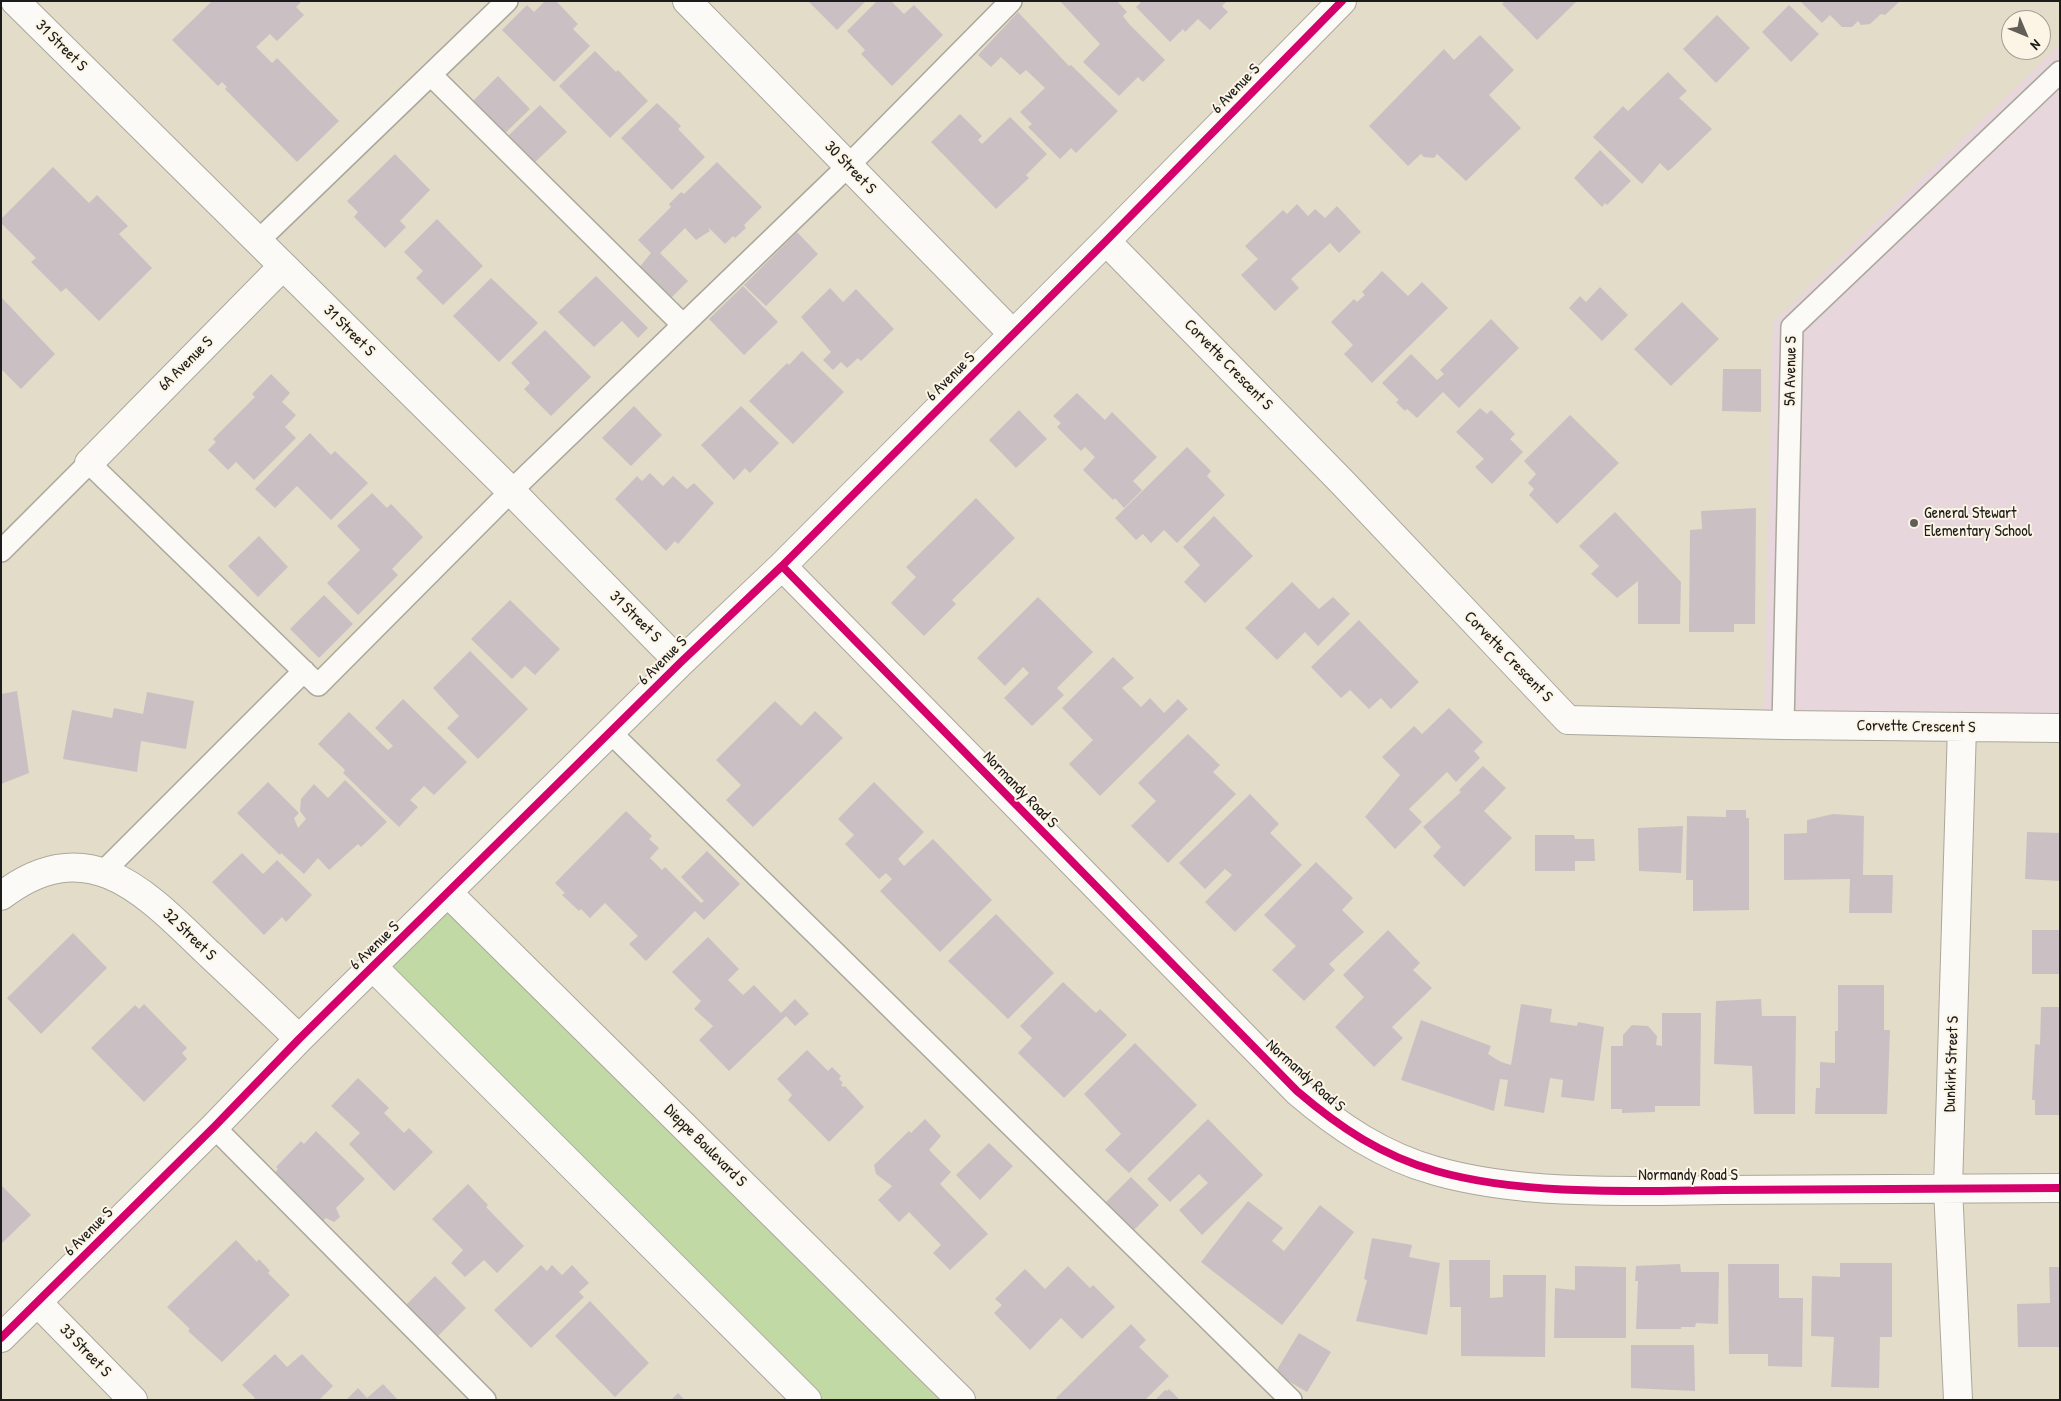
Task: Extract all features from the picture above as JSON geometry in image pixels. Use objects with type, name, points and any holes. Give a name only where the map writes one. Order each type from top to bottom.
[{"type":"street","name":"31 Street S","points":[[15,1],[511,491],[680,663]]},
{"type":"street","name":"30 Street S","points":[[687,1],[1013,334]]},
{"type":"street","name":"6 Avenue S","points":[[1,1338],[214,1127],[299,1039],[680,663],[782,566],[1106,242],[1342,1]]},
{"type":"street","name":"Corvette Crescent S","points":[[1106,242],[1342,482],[1568,720],[1783,726],[2060,728]]},
{"type":"street","name":"6A Avenue S","points":[[88,463],[283,266]]},
{"type":"street","name":"Normandy Road S","points":[[782,566],[1297,1092],[1328,1118],[1364,1142],[1401,1159],[1437,1171],[1490,1182],[1547,1188],[1671,1191],[2060,1188]]},
{"type":"street","name":"Dunkirk Street S","points":[[1958,1400],[1948,1188],[1962,727]]},
{"type":"street","name":"32 Street S","points":[[1,896],[29,879],[60,868],[103,872],[125,881],[153,900],[299,1039]]},
{"type":"street","name":"Dieppe Boulevard S","points":[[448,893],[961,1400]]},
{"type":"street","points":[[373,967],[807,1400]]},
{"type":"street","name":"33 Street S","points":[[38,1303],[133,1400]]},
{"type":"lane","points":[[257,242],[506,1]]},
{"type":"lane","points":[[1,551],[88,463],[318,685],[511,491],[848,166],[1011,1]]},
{"type":"lane","name":"5A Avenue S","points":[[1783,726],[1792,327],[2060,72]]},
{"type":"lane","points":[[430,75],[683,325]]},
{"type":"lane","points":[[103,872],[304,671]]},
{"type":"lane","points":[[611,733],[1291,1400]]},
{"type":"lane","points":[[214,1127],[485,1400]]},
{"type":"shaded area","name":"General Stewart Elementary School","points":[[2060,45],[2060,728],[1764,725],[1773,322],[2044,60],[2051,60],[2051,54]]},
{"type":"green space","points":[[448,893],[961,1400],[807,1400],[373,967]]},
{"type":"building","points":[[212,1],[302,1],[296,7],[304,15],[277,41],[270,34],[256,47],[272,63],[277,58],[339,121],[297,162],[225,89],[227,87],[222,82],[218,86],[172,40]]},
{"type":"building","points":[[545,1],[556,1],[578,24],[573,29],[590,46],[554,82],[502,30],[527,5],[534,12]]},
{"type":"building","points":[[808,1],[866,1],[837,30]]},
{"type":"building","points":[[877,1],[891,1],[904,14],[914,5],[943,35],[892,86],[861,54],[865,50],[847,31]]},
{"type":"building","points":[[1060,1],[1117,1],[1127,12],[1123,16],[1129,24],[1165,60],[1143,82],[1138,77],[1119,96],[1083,62],[1100,44]]},
{"type":"building","points":[[1142,1],[1227,1],[1222,6],[1228,12],[1210,30],[1198,19],[1185,32],[1183,29],[1170,42],[1136,7]]},
{"type":"building","points":[[1505,1],[1577,1],[1537,40],[1502,4]]},
{"type":"building","points":[[1800,1],[1900,1],[1885,15],[1881,14],[1870,24],[1861,25],[1858,21],[1852,27],[1842,27],[1830,15],[1822,23]]},
{"type":"building","points":[[1789,5],[1819,34],[1791,62],[1762,32]]},
{"type":"building","points":[[1018,12],[1069,66],[1071,65],[1118,111],[1076,153],[1071,148],[1060,159],[1028,127],[1032,124],[1020,112],[1045,88],[1026,70],[1020,75],[1001,57],[991,67],[978,55]]},
{"type":"building","points":[[1717,15],[1750,48],[1716,83],[1683,49]]},
{"type":"building","points":[[1480,35],[1514,70],[1489,95],[1521,128],[1466,181],[1437,154],[1434,158],[1424,157],[1421,154],[1408,166],[1369,126],[1444,49],[1454,60]]},
{"type":"building","points":[[595,51],[616,72],[618,70],[648,101],[610,138],[559,86]]},
{"type":"building","points":[[1668,72],[1687,91],[1679,98],[1712,129],[1672,168],[1668,171],[1660,163],[1642,184],[1593,137],[1623,106],[1628,111]]},
{"type":"building","points":[[498,76],[530,109],[503,135],[471,103]]},
{"type":"building","points":[[657,103],[681,126],[678,129],[705,157],[672,190],[621,138]]},
{"type":"building","points":[[540,105],[567,132],[534,163],[508,136]]},
{"type":"building","points":[[960,114],[982,136],[978,140],[982,144],[1010,117],[1047,154],[1026,175],[1029,178],[996,209],[931,142]]},
{"type":"building","points":[[1600,150],[1631,181],[1607,205],[1605,203],[1602,207],[1574,178]]},
{"type":"building","points":[[395,154],[430,190],[400,221],[406,227],[385,248],[354,217],[358,212],[347,201]]},
{"type":"building","points":[[717,162],[762,207],[744,225],[746,228],[735,238],[733,236],[725,244],[708,227],[710,231],[696,240],[685,228],[660,253],[688,281],[669,300],[638,269],[651,253],[638,240],[671,207],[669,204],[681,192],[684,194]]},
{"type":"building","points":[[53,167],[89,203],[97,195],[128,226],[119,234],[152,268],[99,321],[66,288],[61,292],[31,262],[36,258],[1,223],[1,219]]},
{"type":"building","points":[[1297,204],[1308,216],[1315,209],[1325,218],[1337,206],[1361,232],[1339,253],[1330,243],[1291,279],[1299,288],[1275,311],[1241,275],[1258,259],[1245,246],[1283,210],[1287,214]]},
{"type":"building","points":[[437,219],[483,266],[443,305],[416,278],[423,271],[404,252]]},
{"type":"building","points":[[797,232],[818,254],[766,306],[744,285]]},
{"type":"building","points":[[1382,271],[1408,296],[1422,282],[1448,308],[1372,383],[1344,354],[1353,345],[1331,322],[1354,299],[1357,302],[1365,295],[1362,292]]},
{"type":"building","points":[[596,276],[648,328],[638,338],[622,321],[594,347],[558,312]]},
{"type":"building","points":[[491,278],[538,323],[499,362],[453,316]]},
{"type":"building","points":[[743,286],[778,322],[744,355],[709,319]]},
{"type":"building","points":[[1600,287],[1628,315],[1602,341],[1569,308],[1580,296],[1586,302]]},
{"type":"building","points":[[830,288],[843,302],[856,289],[894,329],[861,361],[858,358],[847,368],[841,362],[833,370],[823,360],[831,352],[801,317]]},
{"type":"building","points":[[1,297],[55,354],[21,389],[1,369]]},
{"type":"building","points":[[1682,302],[1719,339],[1671,386],[1634,349]]},
{"type":"building","points":[[1491,319],[1519,348],[1459,408],[1443,392],[1417,418],[1407,409],[1405,411],[1396,402],[1399,400],[1382,383],[1411,354],[1437,380],[1444,374],[1440,370]]},
{"type":"building","points":[[545,330],[591,377],[551,416],[524,389],[530,383],[511,363]]},
{"type":"building","points":[[802,351],[844,392],[793,444],[749,401],[787,363],[789,365]]},
{"type":"building","points":[[1723,369],[1761,369],[1761,412],[1722,411]]},
{"type":"building","points":[[271,374],[290,393],[282,402],[296,415],[285,427],[296,438],[254,480],[236,462],[228,470],[208,450],[216,442],[213,439],[255,397],[252,394]]},
{"type":"building","points":[[1077,393],[1105,420],[1112,412],[1157,457],[1133,481],[1142,490],[1124,508],[1115,498],[1113,500],[1083,470],[1095,457],[1085,447],[1081,451],[1057,427],[1061,423],[1053,416]]},
{"type":"building","points":[[634,406],[662,435],[631,466],[602,438]]},
{"type":"building","points":[[741,406],[779,443],[750,473],[745,468],[734,480],[701,445]]},
{"type":"building","points":[[1480,408],[1487,414],[1491,410],[1515,434],[1510,439],[1523,452],[1492,484],[1475,467],[1484,459],[1456,432]]},
{"type":"building","points":[[1019,410],[1047,439],[1016,468],[989,440]]},
{"type":"building","points":[[1570,415],[1619,463],[1557,524],[1529,495],[1534,489],[1528,483],[1536,474],[1524,461]]},
{"type":"building","points":[[310,433],[331,455],[335,451],[368,483],[331,520],[297,486],[275,508],[255,489]]},
{"type":"building","points":[[1187,447],[1211,471],[1207,476],[1225,495],[1177,543],[1164,530],[1151,543],[1143,534],[1136,540],[1115,518]]},
{"type":"building","points":[[650,473],[663,486],[673,476],[687,489],[694,483],[714,503],[678,544],[675,541],[666,551],[615,499],[637,476],[642,481]]},
{"type":"building","points":[[372,493],[387,508],[391,504],[423,537],[392,569],[398,575],[358,615],[327,583],[360,550],[337,526]]},
{"type":"building","points":[[976,498],[1015,538],[952,600],[956,604],[924,636],[891,603],[916,577],[906,567]]},
{"type":"building","points":[[1756,508],[1755,624],[1734,624],[1734,632],[1689,632],[1690,530],[1702,529],[1701,511]]},
{"type":"building","points":[[1615,512],[1681,582],[1680,624],[1638,624],[1638,581],[1617,598],[1591,574],[1599,566],[1579,546]]},
{"type":"building","points":[[1214,516],[1253,556],[1205,603],[1184,582],[1200,565],[1183,547]]},
{"type":"building","points":[[259,536],[288,567],[258,597],[228,566]]},
{"type":"building","points":[[1292,582],[1319,609],[1333,597],[1350,614],[1318,646],[1305,632],[1277,660],[1245,628]]},
{"type":"building","points":[[324,595],[353,624],[319,658],[290,629]]},
{"type":"building","points":[[1038,597],[1093,652],[1057,688],[1064,695],[1032,726],[1004,698],[1029,673],[1023,667],[1005,686],[977,658]]},
{"type":"building","points":[[510,600],[560,649],[535,675],[525,666],[512,679],[471,639]]},
{"type":"building","points":[[1359,620],[1419,682],[1391,709],[1381,698],[1369,709],[1350,690],[1341,698],[1311,667]]},
{"type":"building","points":[[470,651],[528,709],[478,759],[447,728],[459,716],[433,688]]},
{"type":"building","points":[[1113,657],[1134,678],[1122,688],[1141,707],[1150,698],[1164,713],[1178,699],[1188,709],[1100,796],[1069,764],[1093,740],[1062,708]]},
{"type":"building","points":[[17,691],[29,773],[1,784],[1,694]]},
{"type":"building","points":[[147,692],[194,701],[186,749],[141,741],[137,772],[63,759],[72,710],[112,718],[114,708],[143,714]]},
{"type":"building","points":[[403,699],[467,762],[434,795],[424,786],[410,800],[418,807],[399,827],[343,773],[345,770],[318,744],[349,712],[388,750],[393,746],[375,728]]},
{"type":"building","points":[[775,701],[801,726],[815,711],[843,738],[753,827],[726,800],[741,785],[716,760]]},
{"type":"building","points":[[1449,708],[1483,742],[1474,751],[1480,758],[1456,782],[1447,772],[1409,809],[1422,822],[1395,849],[1365,817],[1400,775],[1382,757],[1414,726],[1422,734]]},
{"type":"building","points":[[1188,734],[1220,765],[1213,772],[1236,794],[1168,863],[1131,826],[1156,801],[1138,783]]},
{"type":"building","points":[[1483,766],[1506,788],[1484,811],[1512,838],[1464,887],[1433,856],[1441,847],[1423,827],[1461,792],[1459,790]]},
{"type":"building","points":[[345,780],[387,822],[361,847],[358,844],[329,870],[318,858],[304,874],[281,853],[280,855],[237,813],[268,782],[299,813],[294,818],[298,828],[306,819],[300,811],[301,799],[314,784],[328,798]]},
{"type":"building","points":[[874,782],[924,832],[898,859],[904,866],[933,839],[992,900],[940,952],[880,891],[892,879],[886,873],[879,879],[845,844],[854,835],[838,819]]},
{"type":"building","points":[[1250,794],[1279,824],[1270,833],[1302,865],[1235,932],[1205,902],[1232,875],[1225,869],[1205,889],[1179,863]]},
{"type":"building","points":[[1726,810],[1746,810],[1746,818],[1749,818],[1749,910],[1693,911],[1693,880],[1686,880],[1687,816],[1726,817]]},
{"type":"building","points":[[626,811],[652,836],[649,839],[659,848],[650,858],[662,870],[665,867],[701,903],[704,901],[681,877],[707,851],[740,884],[704,920],[695,911],[646,961],[629,944],[638,936],[605,903],[590,918],[581,909],[579,911],[562,895],[565,893],[555,883]]},
{"type":"building","points":[[1833,814],[1864,816],[1863,875],[1893,875],[1892,913],[1849,913],[1850,879],[1784,880],[1784,834],[1807,833],[1807,820]]},
{"type":"building","points":[[1683,826],[1681,873],[1639,871],[1638,828]]},
{"type":"building","points":[[2027,832],[2060,833],[2060,881],[2025,879]]},
{"type":"building","points":[[1535,835],[1574,835],[1575,839],[1594,839],[1595,861],[1575,861],[1575,871],[1535,871]]},
{"type":"building","points":[[242,853],[263,874],[277,860],[312,895],[286,922],[282,917],[264,935],[212,882]]},
{"type":"building","points":[[1316,862],[1353,898],[1342,910],[1364,932],[1329,964],[1335,970],[1304,1001],[1272,970],[1296,946],[1264,915]]},
{"type":"building","points":[[996,914],[1054,973],[1008,1019],[948,961]]},
{"type":"building","points":[[1388,930],[1420,963],[1413,970],[1432,988],[1392,1027],[1403,1038],[1374,1067],[1335,1027],[1364,997],[1343,975]]},
{"type":"building","points":[[2032,930],[2060,930],[2060,974],[2032,974]]},
{"type":"building","points":[[73,933],[107,968],[41,1034],[7,998]]},
{"type":"building","points":[[708,937],[739,969],[728,980],[743,995],[754,985],[781,1013],[795,999],[809,1014],[795,1026],[786,1016],[729,1071],[699,1040],[713,1026],[694,1009],[701,1001],[672,972]]},
{"type":"building","points":[[1063,982],[1096,1013],[1100,1009],[1127,1035],[1064,1098],[1018,1053],[1032,1038],[1020,1026]]},
{"type":"building","points":[[1838,985],[1884,985],[1884,1030],[1890,1030],[1887,1114],[1815,1114],[1816,1088],[1820,1088],[1820,1062],[1835,1063],[1835,1031],[1838,1031]]},
{"type":"building","points":[[1761,999],[1762,1016],[1796,1016],[1795,1114],[1754,1114],[1752,1066],[1714,1064],[1716,1001]]},
{"type":"building","points":[[144,1004],[187,1048],[182,1053],[187,1059],[144,1102],[91,1048],[135,1005],[139,1009]]},
{"type":"building","points":[[1521,1004],[1552,1009],[1550,1022],[1577,1026],[1578,1022],[1604,1027],[1594,1101],[1561,1097],[1563,1080],[1550,1078],[1544,1113],[1504,1106],[1508,1080],[1500,1079],[1494,1111],[1401,1080],[1421,1020],[1491,1046],[1488,1054],[1501,1062],[1511,1065]]},
{"type":"building","points":[[2041,1007],[2060,1007],[2060,1115],[2035,1115],[2035,1100],[2032,1100],[2035,1044],[2040,1045]]},
{"type":"building","points":[[1662,1013],[1701,1013],[1700,1106],[1655,1106],[1655,1112],[1622,1113],[1622,1109],[1611,1109],[1611,1046],[1623,1046],[1623,1035],[1632,1025],[1648,1026],[1657,1036],[1656,1045],[1662,1046]]},
{"type":"building","points":[[1135,1043],[1197,1105],[1129,1173],[1105,1150],[1121,1134],[1084,1094]]},
{"type":"building","points":[[807,1050],[828,1071],[832,1067],[841,1076],[839,1079],[843,1083],[841,1085],[845,1086],[864,1107],[829,1142],[788,1100],[792,1095],[777,1079]]},
{"type":"building","points":[[358,1078],[389,1108],[384,1113],[404,1133],[409,1128],[433,1152],[394,1191],[349,1144],[360,1133],[331,1106]]},
{"type":"building","points":[[925,1119],[941,1136],[929,1150],[951,1172],[940,1184],[988,1234],[950,1270],[933,1253],[941,1245],[909,1212],[899,1222],[878,1200],[892,1186],[876,1174],[874,1165],[909,1131],[911,1133]]},
{"type":"building","points":[[1208,1119],[1263,1175],[1202,1235],[1179,1210],[1208,1183],[1199,1174],[1170,1202],[1147,1179]]},
{"type":"building","points":[[316,1131],[365,1179],[336,1208],[340,1217],[334,1222],[326,1218],[322,1222],[273,1174],[278,1169],[276,1167],[301,1141],[304,1144]]},
{"type":"building","points":[[989,1143],[1013,1166],[980,1200],[956,1175]]},
{"type":"building","points":[[1131,1177],[1159,1205],[1131,1233],[1103,1205]]},
{"type":"building","points":[[468,1184],[488,1205],[486,1207],[524,1246],[497,1273],[484,1260],[465,1277],[451,1263],[463,1250],[432,1219]]},
{"type":"building","points":[[1,1185],[31,1215],[1,1244]]},
{"type":"building","points":[[1248,1201],[1283,1228],[1272,1241],[1284,1251],[1320,1205],[1354,1232],[1282,1325],[1201,1262]]},
{"type":"building","points":[[1372,1238],[1412,1245],[1409,1257],[1440,1263],[1427,1335],[1356,1321],[1367,1280],[1364,1279]]},
{"type":"building","points":[[236,1240],[257,1262],[259,1259],[270,1271],[268,1273],[290,1295],[222,1362],[188,1331],[190,1329],[167,1307]]},
{"type":"building","points":[[1449,1260],[1490,1260],[1490,1298],[1503,1297],[1503,1275],[1546,1275],[1545,1357],[1461,1356],[1461,1307],[1450,1307]]},
{"type":"building","points":[[1840,1263],[1892,1263],[1892,1337],[1880,1337],[1879,1388],[1831,1387],[1834,1337],[1811,1336],[1812,1276],[1840,1277]]},
{"type":"building","points":[[1680,1264],[1681,1272],[1719,1272],[1718,1324],[1696,1323],[1695,1327],[1681,1327],[1681,1329],[1636,1329],[1638,1281],[1635,1281],[1636,1266]]},
{"type":"building","points":[[1728,1264],[1779,1264],[1779,1298],[1803,1298],[1802,1367],[1768,1366],[1768,1354],[1729,1354]]},
{"type":"building","points":[[541,1265],[547,1271],[552,1265],[562,1275],[572,1265],[589,1283],[579,1292],[584,1297],[531,1348],[494,1310]]},
{"type":"building","points":[[1068,1266],[1090,1288],[1093,1285],[1115,1307],[1082,1339],[1061,1318],[1030,1350],[994,1313],[1002,1305],[995,1299],[1025,1269],[1045,1289]]},
{"type":"building","points":[[1575,1266],[1626,1267],[1626,1338],[1554,1338],[1555,1288],[1575,1290]]},
{"type":"building","points":[[2049,1267],[2060,1267],[2060,1347],[2018,1347],[2017,1304],[2050,1303]]},
{"type":"building","points":[[435,1276],[466,1308],[436,1338],[405,1306]]},
{"type":"building","points":[[590,1301],[649,1363],[615,1397],[555,1336]]},
{"type":"building","points":[[1131,1324],[1146,1340],[1139,1347],[1169,1376],[1145,1400],[1058,1400],[1056,1398]]},
{"type":"building","points":[[1299,1333],[1331,1352],[1307,1392],[1275,1373]]},
{"type":"building","points":[[1631,1345],[1694,1345],[1695,1391],[1631,1388]]},
{"type":"building","points":[[275,1354],[287,1367],[302,1354],[333,1386],[319,1400],[253,1400],[255,1398],[242,1385]]},
{"type":"building","points":[[383,1384],[398,1400],[346,1400],[358,1388],[367,1398]]},
{"type":"building","points":[[1169,1389],[1180,1400],[1155,1400],[1165,1390]]},
{"type":"building","points":[[678,1393],[685,1400],[671,1400]]},
{"type":"cycle path","points":[[1,1338],[214,1127],[299,1039],[680,663],[782,566],[1342,1]]},
{"type":"cycle path","points":[[782,566],[1297,1091],[1329,1117],[1379,1149],[1416,1165],[1436,1171],[1505,1185],[1542,1188],[1616,1191],[2060,1188]]},
{"type":"place","name":"General Stewart Elementary School","points":[[1914,523]]}]
